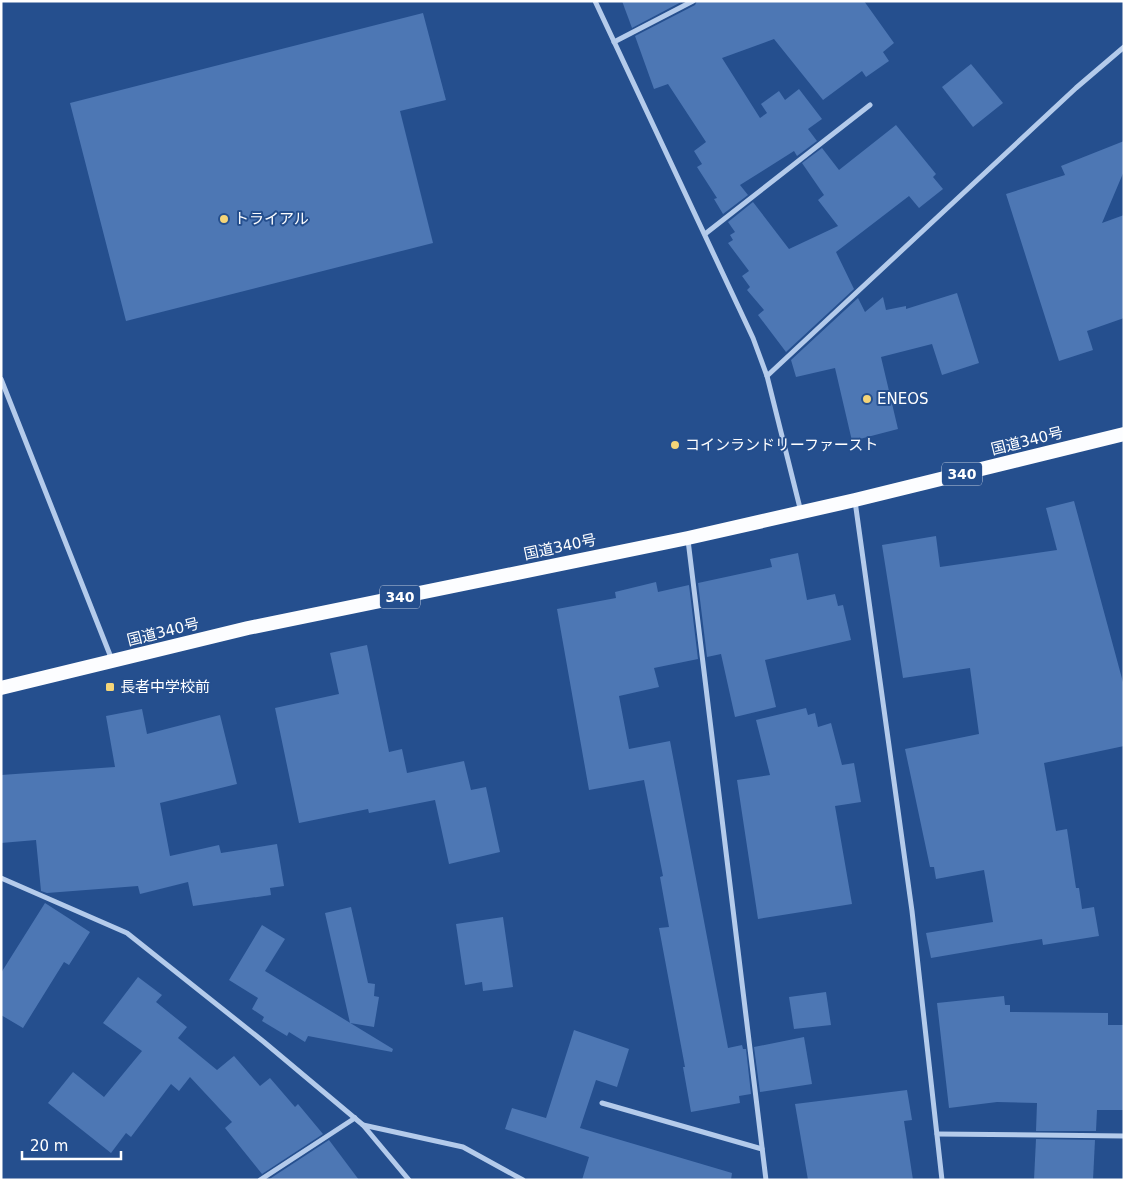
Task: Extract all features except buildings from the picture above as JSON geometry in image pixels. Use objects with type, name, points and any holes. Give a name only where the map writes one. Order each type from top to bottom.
[{"type":"highway","name":"国道340号","points":[[1,688],[248,628],[688,538],[855,500],[1124,434]]},
{"type":"street","points":[[595,1],[753,338],[767,376],[801,512]]},
{"type":"street","points":[[614,42],[693,1]]},
{"type":"street","points":[[767,376],[1076,88],[1124,47]]},
{"type":"street","points":[[705,234],[870,105]]},
{"type":"street","points":[[1,379],[112,661]]},
{"type":"street","points":[[855,500],[912,911],[942,1180]]},
{"type":"street","points":[[688,538],[766,1180]]},
{"type":"street","points":[[1,878],[127,934],[264,1042],[363,1124],[409,1180]]},
{"type":"street","points":[[602,1103],[762,1149]]},
{"type":"street","points":[[260,1180],[355,1118]]},
{"type":"street","points":[[363,1124],[463,1147],[522,1180]]},
{"type":"street","points":[[937,1134],[1124,1136]]},
{"type":"place","name":"トライアル","points":[[224,219]]},
{"type":"place","name":"ENEOS","points":[[867,399]]},
{"type":"place","name":"コインランドリーファースト","points":[[675,445]]},
{"type":"place","name":"長者中学校前","points":[[110,687]]}]
